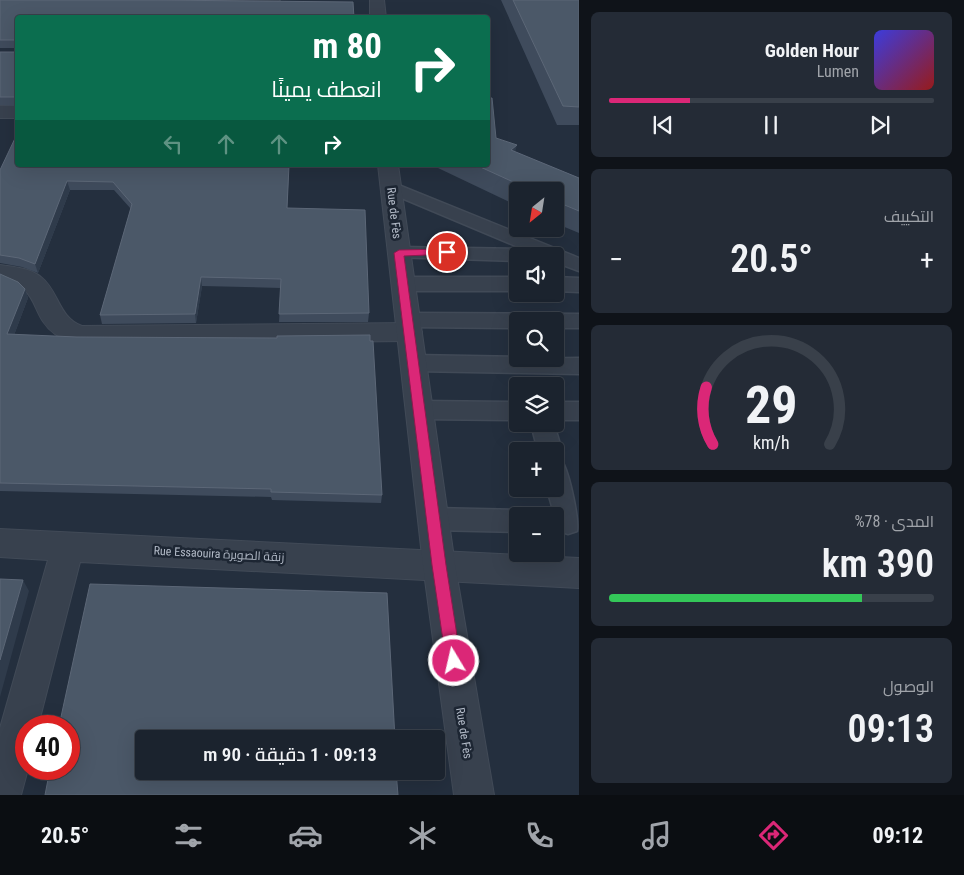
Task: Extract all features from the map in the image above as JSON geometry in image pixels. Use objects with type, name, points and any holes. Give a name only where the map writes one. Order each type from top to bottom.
[{"type":"street","points":[[118,0],[273,0]]},
{"type":"street","points":[[377,0],[378,15]]},
{"type":"street","points":[[0,112],[15,112]]},
{"type":"street","name":"Rue de Fès","points":[[389,176],[439,565],[474,795]]},
{"type":"street","points":[[0,272],[26,276],[31,279],[37,285],[56,322],[62,329],[80,335],[408,326]]},
{"type":"street","name":"Rue Essaouira زنقة الصويرة","points":[[0,543],[579,572]]},
{"type":"street","points":[[1,795],[68,546]]},
{"type":"lane","points":[[389,176],[542,247]]},
{"type":"lane","points":[[399,253],[509,254]]},
{"type":"lane","points":[[564,258],[579,265]]},
{"type":"lane","points":[[403,284],[509,284]]},
{"type":"lane","points":[[564,284],[579,285]]},
{"type":"lane","points":[[408,326],[579,321]]},
{"type":"lane","points":[[413,362],[579,366]]},
{"type":"lane","points":[[419,410],[509,411]]},
{"type":"lane","points":[[564,411],[579,411]]},
{"type":"lane","points":[[561,497],[567,523]]},
{"type":"lane","points":[[433,519],[509,521]]},
{"type":"building","points":[[0,0],[353,2],[354,15],[15,15],[15,40],[0,40]]},
{"type":"building","points":[[513,0],[579,0],[579,107],[563,106]]},
{"type":"building","points":[[0,52],[15,52],[15,97],[0,97]]},
{"type":"building","points":[[490,98],[492,98],[496,138],[517,145],[511,150],[579,178],[579,211],[564,205],[564,182],[513,182],[480,167],[490,167]]},
{"type":"building","points":[[15,138],[15,167],[289,167],[287,208],[365,210],[369,313],[279,314],[281,279],[201,277],[195,314],[100,315],[132,204],[113,182],[67,181],[35,264],[19,258],[0,255],[0,170]]},
{"type":"building","points":[[0,274],[18,282],[25,289],[7,334],[77,337],[277,338],[277,336],[370,335],[370,341],[373,341],[382,495],[271,492],[271,489],[0,483]]},
{"type":"building","points":[[0,579],[23,580],[0,660]]},
{"type":"building","points":[[90,584],[387,593],[395,730],[135,730],[135,780],[397,780],[398,795],[45,795],[48,780],[80,780],[80,715],[61,715]]},
{"type":"route","points":[[447,252],[399,253],[439,565],[454,661]]}]
